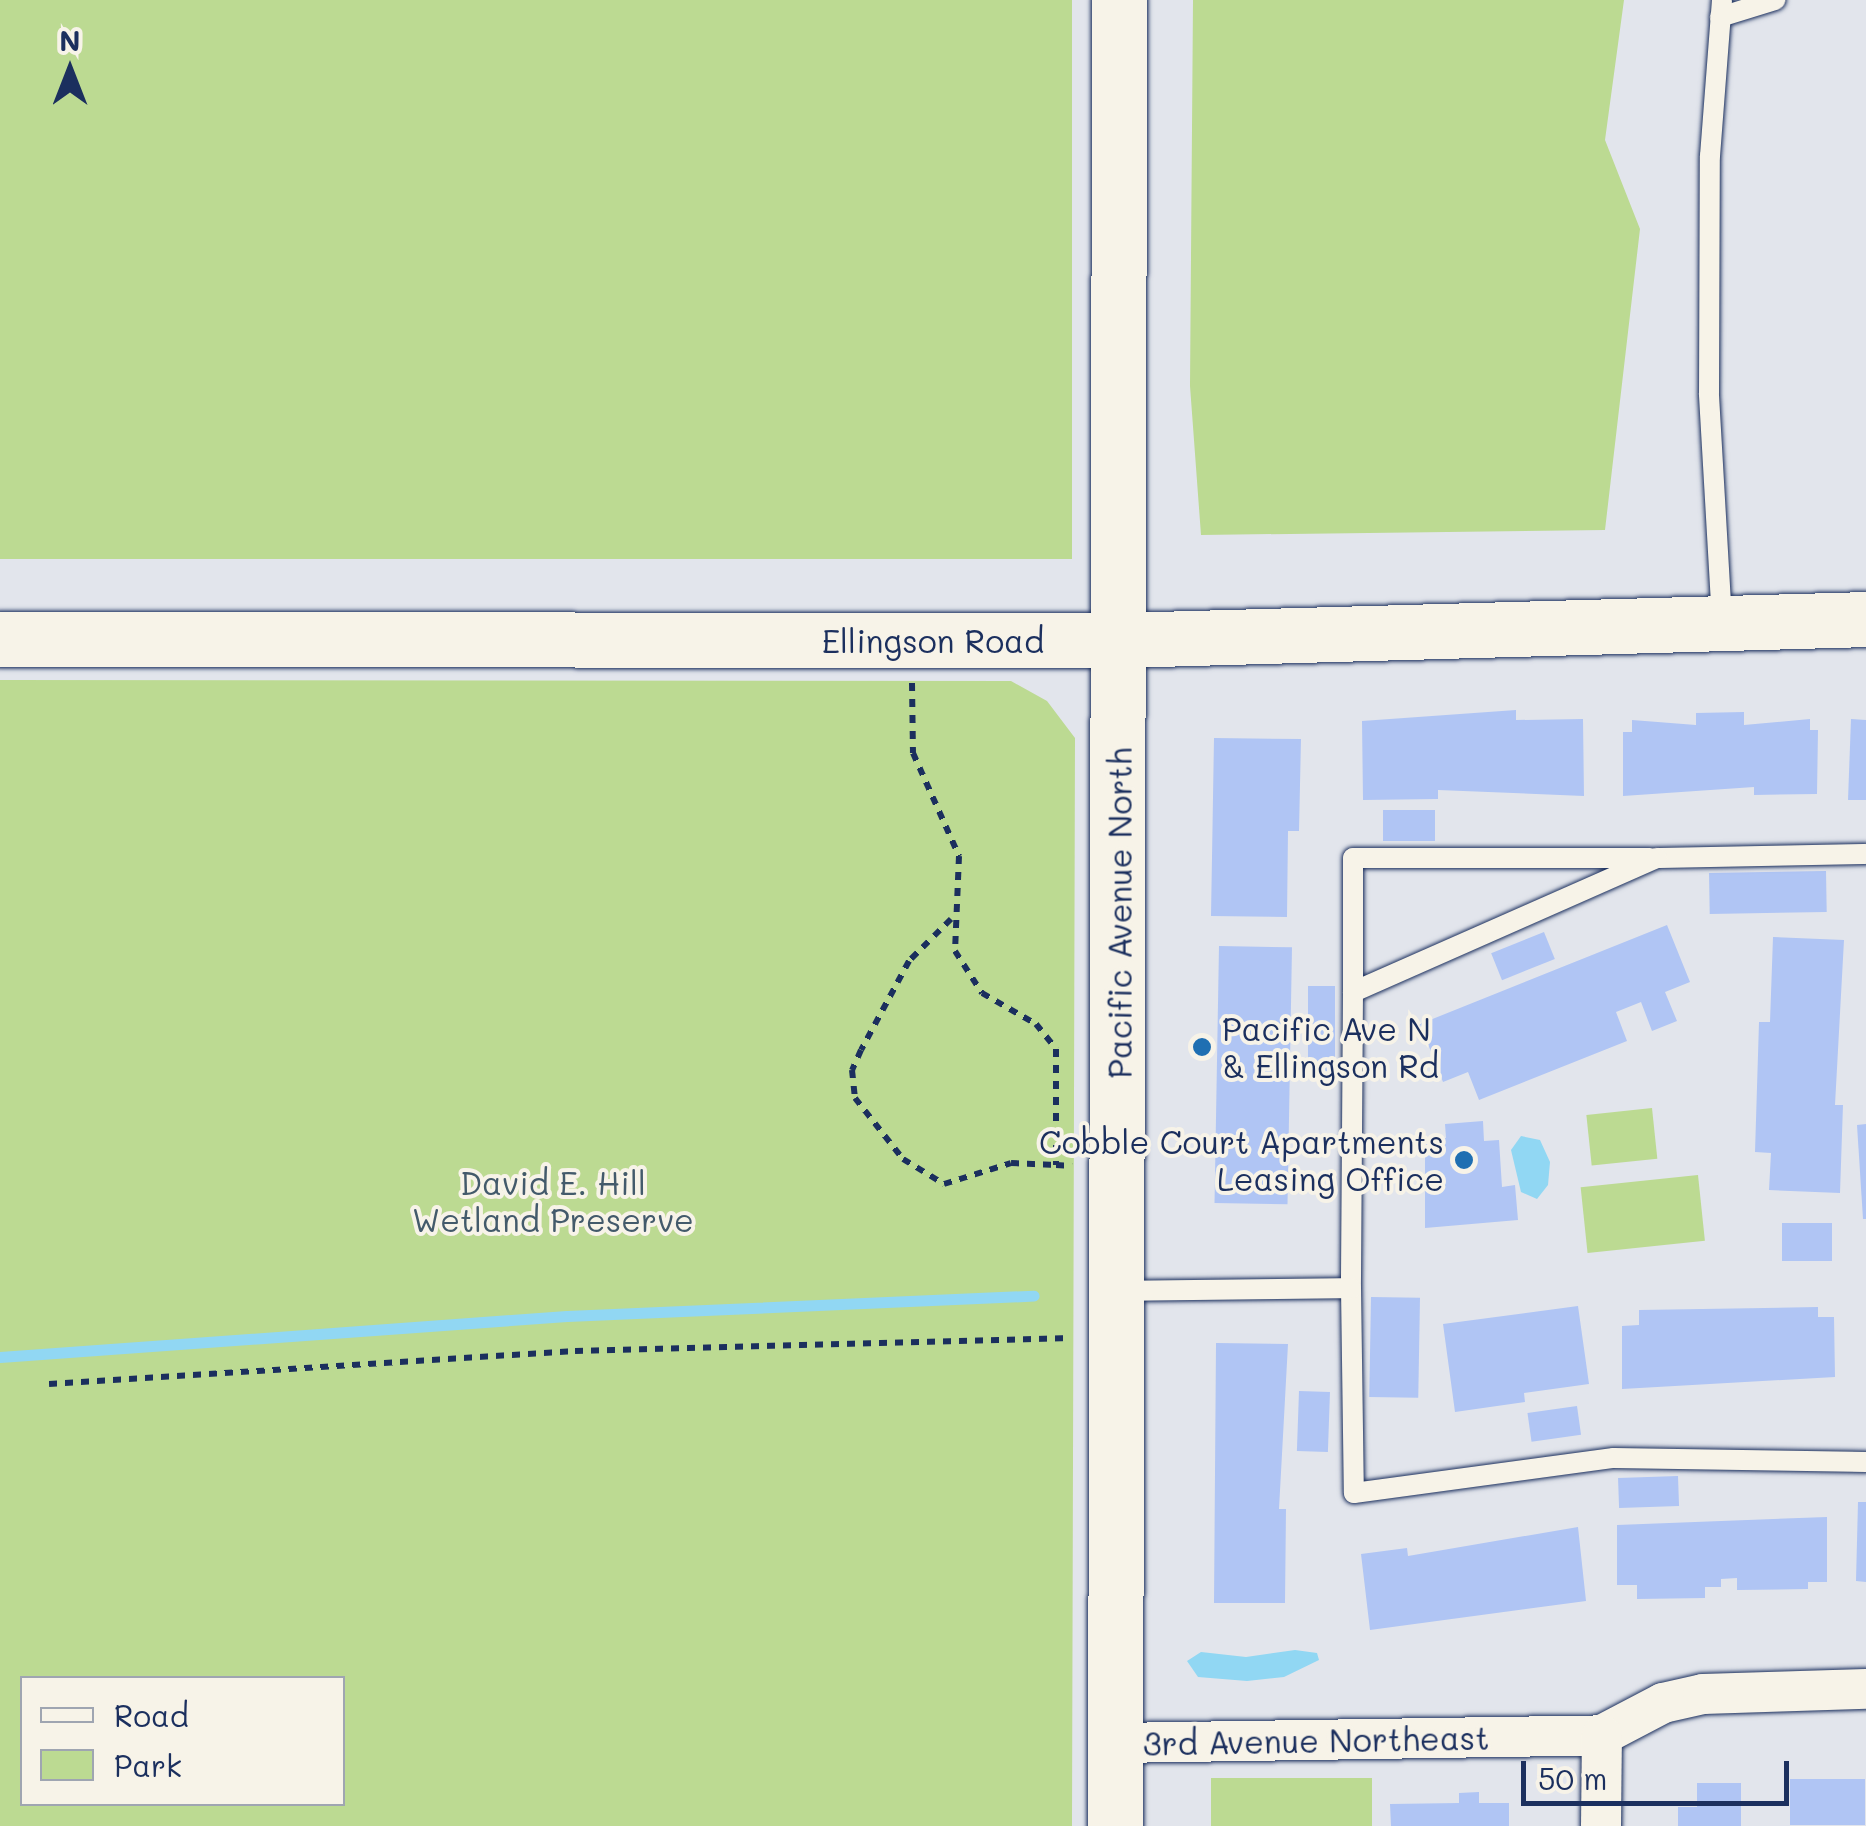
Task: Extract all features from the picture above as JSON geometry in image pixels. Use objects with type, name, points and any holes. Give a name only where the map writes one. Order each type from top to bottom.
[{"type":"main road","name":"Pacific Avenue North","points":[[1115,1826],[1121,640],[1119,0]]},
{"type":"main road","name":"Ellingson Road","points":[[0,639],[1121,640],[1866,618]]},
{"type":"street","name":"3rd Avenue Northeast","points":[[1116,1743],[1602,1735],[1663,1703],[1703,1694],[1866,1689]]},
{"type":"street","points":[[1601,1826],[1602,1735]]},
{"type":"lane","points":[[1722,623],[1709,393],[1710,156],[1721,9],[1774,0]]},
{"type":"lane","points":[[1866,854],[1353,858],[1351,1288],[1354,1493],[1614,1458],[1866,1462]]},
{"type":"lane","points":[[1353,992],[1657,858]]},
{"type":"lane","points":[[1118,1314],[1351,1288]]},
{"type":"path","points":[[912,678],[912,753],[959,856],[952,918],[955,951],[968,978],[1036,1024],[1056,1048],[1056,1165]]},
{"type":"path","points":[[952,918],[909,961],[861,1050],[852,1070],[855,1098],[903,1159],[944,1184],[1011,1164],[1082,1166]]},
{"type":"path","points":[[49,1384],[790,1341],[1118,1314]]},
{"type":"green space","points":[[0,0],[1072,0],[1072,559],[0,559]]},
{"type":"green space","points":[[1193,0],[1624,0],[1605,140],[1640,229],[1605,530],[1201,535],[1190,386]]},
{"type":"green space","name":"David E. Hill Wetland Preserve","points":[[0,680],[1011,681],[1047,701],[1075,738],[1072,1826],[0,1826]]},
{"type":"green space","points":[[1652,1108],[1657,1159],[1592,1166],[1586,1115]]},
{"type":"green space","points":[[1698,1175],[1705,1241],[1588,1253],[1581,1187]]},
{"type":"green space","points":[[1211,1778],[1372,1778],[1372,1826],[1211,1826]]},
{"type":"water","points":[[1521,1136],[1540,1140],[1550,1162],[1548,1185],[1537,1199],[1521,1192],[1511,1150]]},
{"type":"water","points":[[1295,1650],[1317,1653],[1319,1660],[1284,1677],[1247,1681],[1198,1677],[1187,1661],[1201,1652],[1246,1657]]},
{"type":"building","points":[[1516,710],[1516,720],[1583,719],[1584,796],[1438,790],[1438,799],[1363,800],[1362,721]]},
{"type":"building","points":[[1744,712],[1744,725],[1810,719],[1810,730],[1818,730],[1817,794],[1754,795],[1754,787],[1623,796],[1623,732],[1632,732],[1632,720],[1696,725],[1696,713]]},
{"type":"building","points":[[1851,719],[1866,720],[1866,800],[1848,800]]},
{"type":"building","points":[[1214,738],[1301,739],[1299,831],[1288,831],[1287,917],[1211,916]]},
{"type":"building","points":[[1383,810],[1435,810],[1435,841],[1383,841]]},
{"type":"building","points":[[1826,871],[1827,912],[1710,914],[1709,873]]},
{"type":"building","points":[[1667,925],[1690,982],[1665,992],[1677,1021],[1652,1031],[1641,1002],[1616,1012],[1627,1041],[1479,1100],[1468,1072],[1443,1082],[1420,1024]]},
{"type":"building","points":[[1544,932],[1555,959],[1502,980],[1491,953]]},
{"type":"building","points":[[1773,937],[1844,940],[1835,1105],[1843,1105],[1840,1193],[1769,1190],[1771,1153],[1755,1152],[1759,1022],[1770,1022]]},
{"type":"building","points":[[1219,946],[1292,947],[1288,1204],[1215,1203]]},
{"type":"building","points":[[1308,986],[1335,986],[1335,1071],[1308,1071]]},
{"type":"building","name":"Cobble Court Apartments Leasing Office","points":[[1483,1121],[1484,1141],[1499,1140],[1502,1187],[1515,1185],[1518,1220],[1425,1228],[1425,1140],[1446,1138],[1445,1124]]},
{"type":"building","points":[[1866,1124],[1866,1219],[1863,1219],[1857,1125]]},
{"type":"building","points":[[1782,1223],[1832,1223],[1832,1261],[1782,1261]]},
{"type":"building","points":[[1371,1297],[1420,1298],[1418,1398],[1369,1397]]},
{"type":"building","points":[[1578,1306],[1589,1384],[1524,1393],[1525,1402],[1455,1412],[1443,1324]]},
{"type":"building","points":[[1818,1307],[1818,1317],[1834,1317],[1835,1377],[1622,1389],[1622,1326],[1639,1325],[1639,1310]]},
{"type":"building","points":[[1216,1343],[1288,1344],[1279,1509],[1286,1509],[1285,1603],[1214,1603]]},
{"type":"building","points":[[1299,1391],[1330,1392],[1328,1452],[1297,1451]]},
{"type":"building","points":[[1577,1406],[1581,1435],[1532,1442],[1527,1413]]},
{"type":"building","points":[[1678,1476],[1679,1506],[1619,1508],[1618,1478]]},
{"type":"building","points":[[1858,1502],[1866,1502],[1866,1582],[1856,1581]]},
{"type":"building","points":[[1827,1517],[1827,1582],[1808,1582],[1808,1589],[1737,1590],[1737,1578],[1721,1579],[1721,1587],[1705,1587],[1705,1598],[1637,1599],[1637,1585],[1617,1585],[1617,1525]]},
{"type":"building","points":[[1578,1527],[1586,1601],[1370,1630],[1361,1554],[1407,1548],[1408,1556]]},
{"type":"building","points":[[1790,1779],[1865,1779],[1865,1825],[1790,1825]]},
{"type":"building","points":[[1697,1783],[1741,1783],[1741,1826],[1678,1826],[1678,1807],[1697,1807]]},
{"type":"building","points":[[1479,1792],[1479,1803],[1509,1803],[1509,1826],[1391,1826],[1390,1804],[1459,1803],[1459,1793]]},
{"type":"waterway","points":[[0,1357],[567,1316],[1034,1296]]},
{"type":"place","name":"Pacific Ave N & Ellingson Rd","points":[[1202,1047]]},
{"type":"place","name":"Cobble Court Apartments Leasing Office","points":[[1464,1160]]}]
